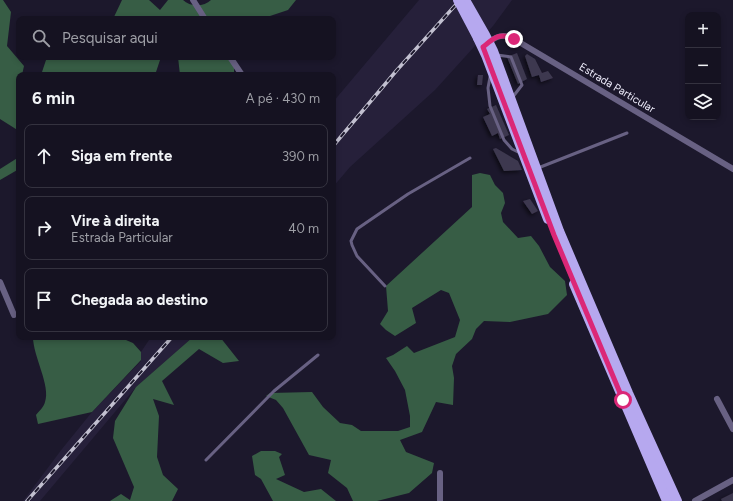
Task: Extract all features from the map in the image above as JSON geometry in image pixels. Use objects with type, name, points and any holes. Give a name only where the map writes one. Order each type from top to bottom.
[{"type":"main road","points":[[458,0],[494,55],[562,238],[677,501]]},
{"type":"main road","points":[[465,0],[484,40],[491,71],[554,235],[667,501]]},
{"type":"street","points":[[193,0],[203,16]]},
{"type":"street","name":"Estrada Particular","points":[[484,40],[503,35],[514,39],[733,169]]},
{"type":"street","points":[[232,60],[240,72]]},
{"type":"street","points":[[0,282],[14,315]]},
{"type":"street","points":[[717,399],[733,429]]},
{"type":"street","points":[[440,472],[440,501]]},
{"type":"street","points":[[695,501],[733,480]]},
{"type":"lane","points":[[494,55],[511,57],[522,85],[511,99]]},
{"type":"lane","points":[[536,169],[627,132]]},
{"type":"lane","points":[[385,286],[354,251],[351,241],[357,229],[419,187],[470,158]]},
{"type":"lane","points":[[206,460],[274,392],[318,355]]},
{"type":"shaded area","points":[[419,0],[512,0],[493,26],[435,90],[350,167],[336,183],[336,98]]},
{"type":"shaded area","points":[[149,340],[190,340],[136,387],[40,501],[23,501],[92,412],[141,361],[141,352]]},
{"type":"green space","points":[[0,0],[3,0],[11,12],[7,46],[16,57],[16,60],[19,60],[24,66],[23,72],[16,72],[16,129],[0,119]]},
{"type":"green space","points":[[122,0],[149,0],[160,10],[168,0],[183,0],[189,4],[201,5],[211,0],[296,0],[288,10],[270,16],[114,16]]},
{"type":"green space","points":[[46,60],[160,60],[156,72],[42,72]]},
{"type":"green space","points":[[178,60],[232,60],[234,68],[234,72],[180,72]]},
{"type":"green space","points":[[16,159],[16,171],[0,180],[0,169]]},
{"type":"green space","points":[[480,173],[490,175],[495,185],[503,193],[505,203],[501,213],[503,222],[518,238],[531,236],[539,246],[550,267],[565,281],[567,295],[548,314],[510,322],[484,321],[476,329],[472,339],[456,354],[452,366],[454,378],[453,405],[436,402],[422,432],[400,440],[406,452],[434,463],[432,473],[409,493],[377,501],[353,501],[347,488],[328,473],[331,460],[309,455],[283,408],[276,400],[266,396],[270,393],[312,392],[323,407],[340,423],[352,425],[361,431],[398,431],[410,427],[410,416],[405,390],[386,358],[407,346],[414,353],[455,337],[460,320],[449,293],[441,290],[412,308],[416,323],[395,336],[380,324],[388,311],[386,286],[472,207],[472,175]]},
{"type":"green space","points":[[33,340],[126,340],[133,343],[141,352],[141,360],[92,412],[38,424],[36,415],[44,406],[46,388]]},
{"type":"green space","points":[[190,340],[222,340],[239,361],[223,363],[199,349],[162,381],[174,405],[153,399],[159,416],[157,457],[163,475],[178,489],[172,501],[110,501],[121,494],[130,500],[134,487],[113,438],[115,421],[136,387]]},
{"type":"green space","points":[[261,451],[275,451],[282,454],[279,457],[285,475],[276,479],[304,492],[321,489],[336,501],[273,501],[261,479],[255,475],[252,456]]},
{"type":"building","points":[[517,53],[527,79],[518,84],[507,57]]},
{"type":"building","points":[[527,54],[535,59],[542,73],[548,71],[553,78],[541,82],[539,75],[532,77],[525,56]]},
{"type":"building","points":[[478,75],[483,75],[482,85],[477,85]]},
{"type":"building","points":[[496,105],[509,135],[500,139],[498,133],[492,136],[483,117],[490,114],[487,109]]},
{"type":"building","points":[[496,148],[518,161],[522,170],[504,171],[493,149]]},
{"type":"building","points":[[530,199],[538,211],[532,214],[523,201]]},
{"type":"building","points":[[733,493],[733,501],[722,501],[721,499]]},
{"type":"railway","points":[[336,142],[397,70],[460,0]]},
{"type":"railway","points":[[27,501],[169,340]]},
{"type":"route","points":[[514,39],[503,35],[498,36],[483,47],[542,206],[623,400]]}]
